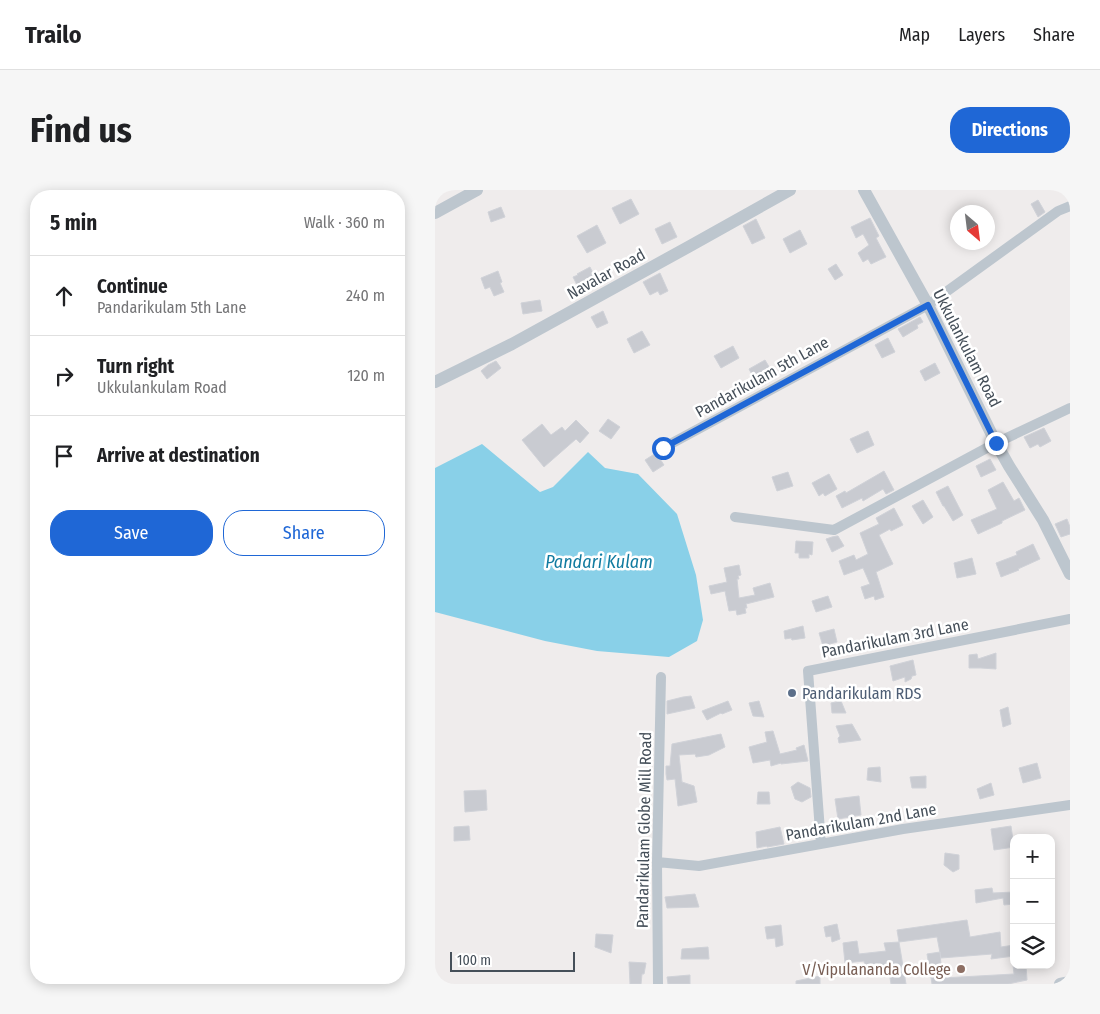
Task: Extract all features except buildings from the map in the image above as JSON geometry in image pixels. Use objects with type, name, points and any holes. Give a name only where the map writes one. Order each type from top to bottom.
[{"type":"street","points":[[435,213],[477,190]]},
{"type":"street","name":"Navalar Road","points":[[435,382],[512,344],[790,190]]},
{"type":"street","name":"Ukkulankulam Road","points":[[863,190],[928,305],[996,443],[1043,520],[1070,574]]},
{"type":"street","name":"Pandarikulam 5th Lane","points":[[663,448],[928,305],[1058,211],[1070,206]]},
{"type":"street","points":[[735,517],[834,530],[996,443],[1070,408]]},
{"type":"street","name":"Pandarikulam 3rd Lane","points":[[821,844],[808,671],[1070,619]]},
{"type":"street","name":"Pandarikulam Globe Mill Road","points":[[658,984],[657,862],[661,677]]},
{"type":"street","name":"Pandarikulam 2nd Lane","points":[[657,862],[699,866],[903,829],[1070,805]]},
{"type":"street","points":[[1060,984],[1070,982]]},
{"type":"water","name":"Pandari Kulam","points":[[482,444],[540,492],[553,487],[588,452],[605,468],[638,474],[677,514],[696,575],[703,620],[697,641],[669,657],[597,651],[545,641],[435,612],[435,468]]},
{"type":"place","name":"Pandarikulam RDS","points":[[792,693]]},
{"type":"place","name":"V/Vipulananda College","points":[[961,969]]},
{"type":"route","points":[[663,448],[928,305],[996,443]]}]
